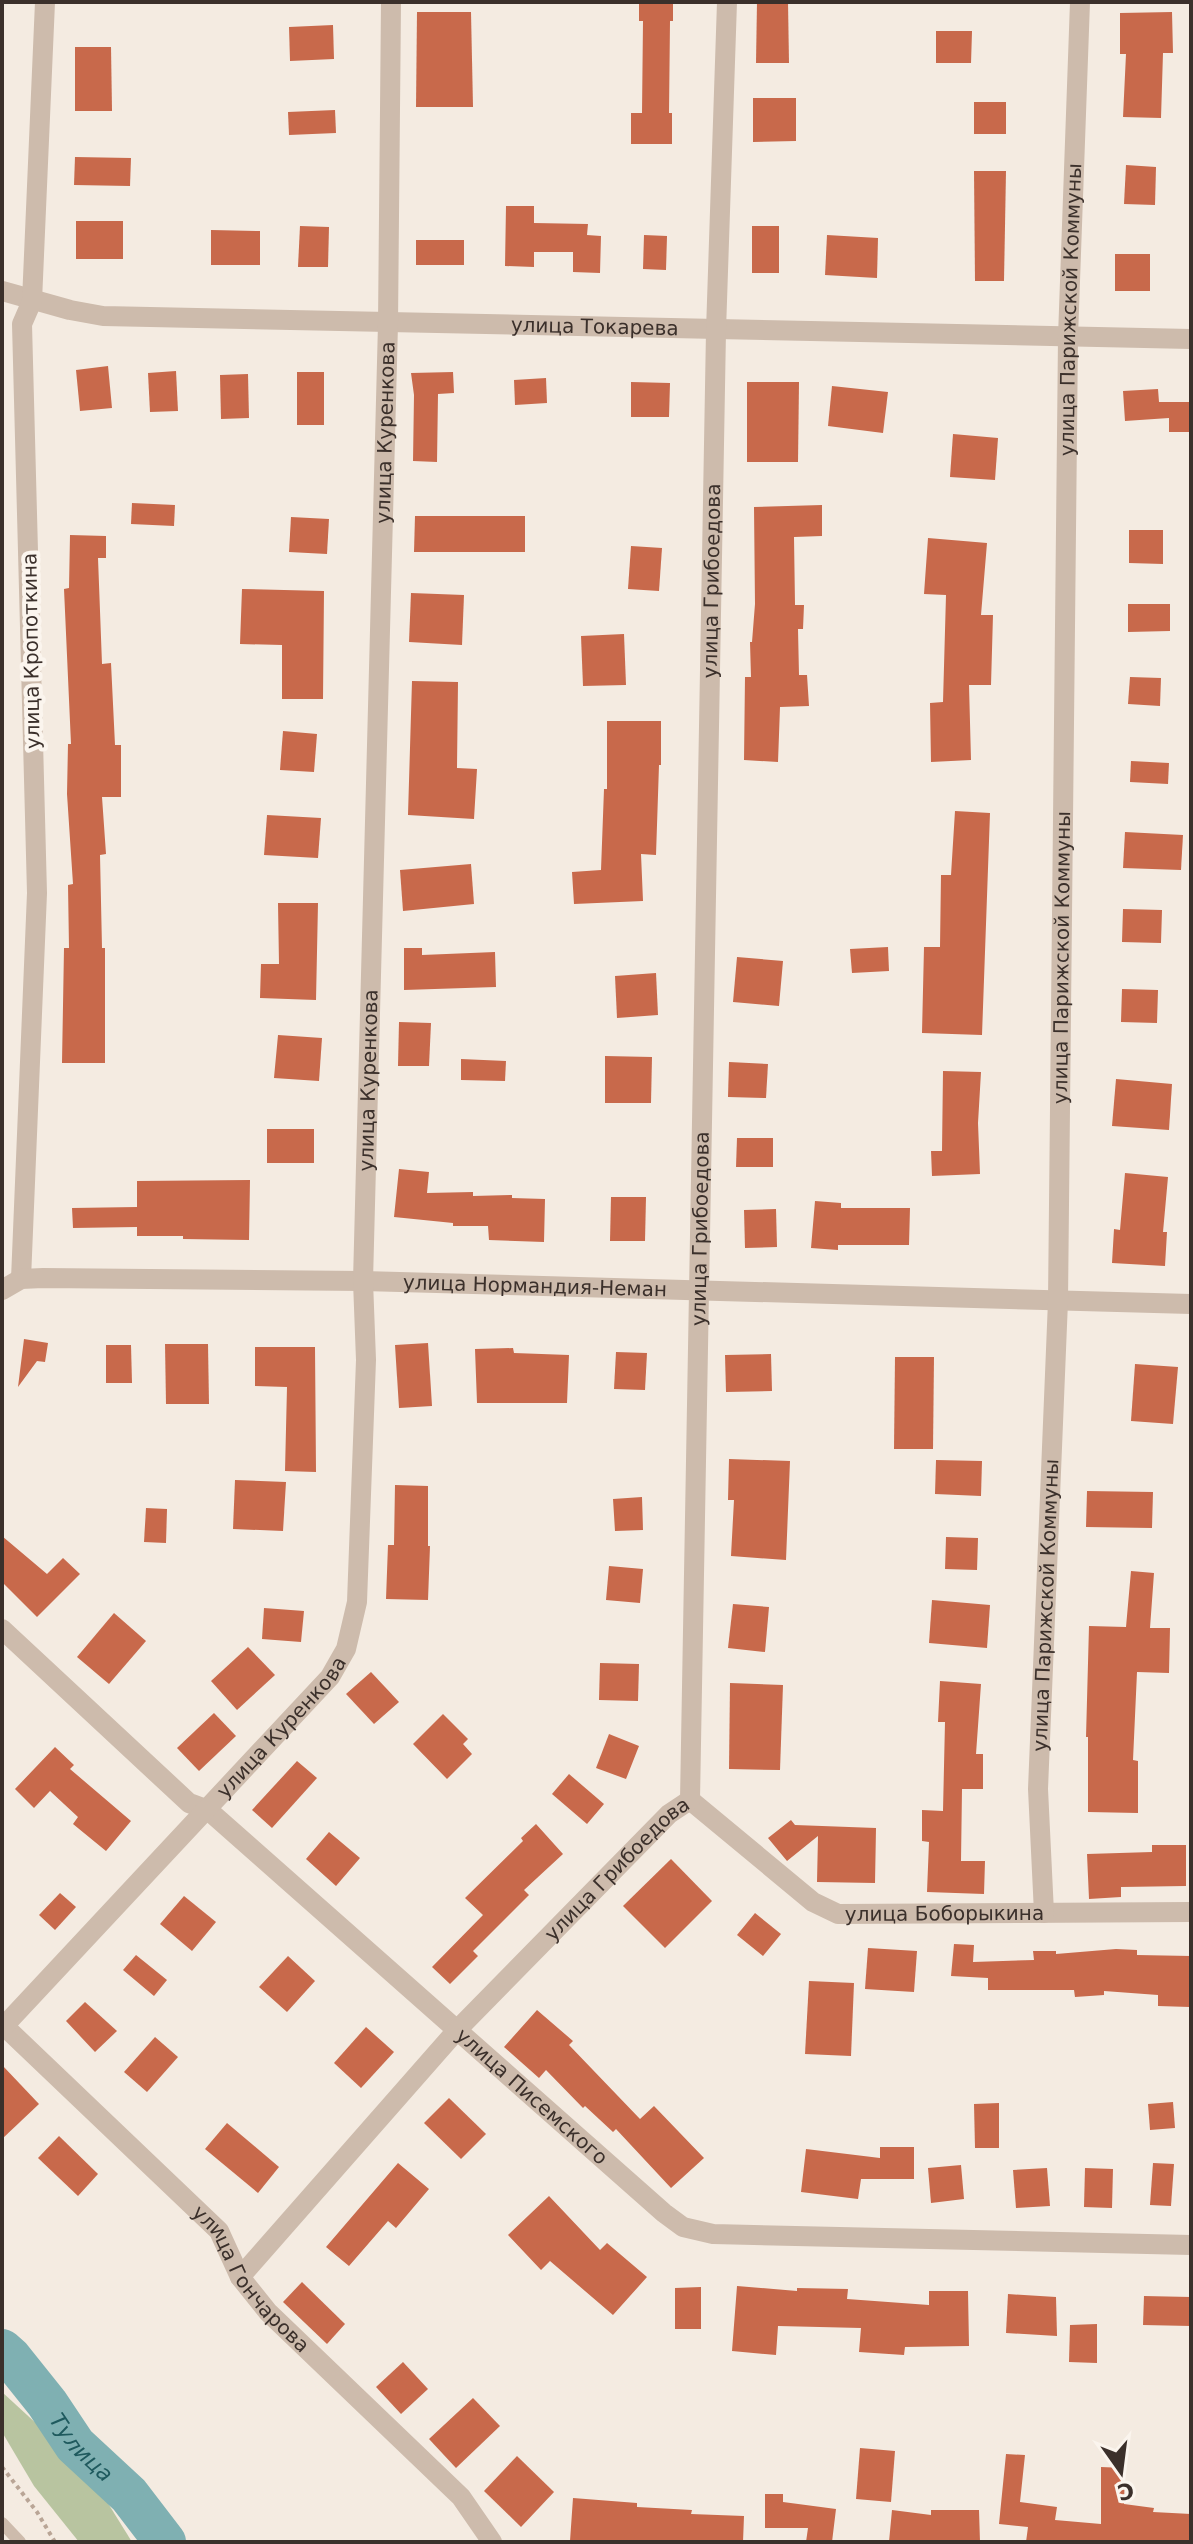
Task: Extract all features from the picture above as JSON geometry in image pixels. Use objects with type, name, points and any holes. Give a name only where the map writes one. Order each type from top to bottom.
[{"type":"street","name":"улица Кропоткина","points":[[21,1279],[37,893],[22,324],[32,301],[45,2]]},
{"type":"street","name":"улица Куренкова","points":[[3,2025],[330,1677],[346,1649],[357,1602],[366,1360],[363,1281],[388,324],[391,2]]},
{"type":"street","name":"улица Грибоедова","points":[[240,2277],[458,2029],[669,1814],[690,1800],[716,331],[727,2]]},
{"type":"street","name":"улица Парижской Коммуны","points":[[1044,1913],[1038,1789],[1058,1301],[1068,337],[1080,2]]},
{"type":"street","name":"улица Токарева","points":[[2,291],[32,301],[103,316],[1191,339]]},
{"type":"street","name":"улица Нормандия-Неман","points":[[21,1279],[363,1281],[1191,1304]]},
{"type":"street","points":[[2,1290],[21,1279]]},
{"type":"street","name":"улица Писемского","points":[[2,1629],[189,1803],[208,1810],[683,2227],[713,2234],[1191,2245]]},
{"type":"street","name":"улица Боборыкина","points":[[690,1800],[813,1902],[838,1914],[1191,1912]]},
{"type":"street","name":"улица Гончарова","points":[[3,2025],[219,2231],[240,2277],[268,2312],[461,2497],[492,2542]]},
{"type":"lane","points":[[2,2523],[20,2542]]},
{"type":"path","points":[[2,2467],[37,2512],[55,2542]]},
{"type":"green space","points":[[2,2392],[88,2471],[132,2542],[79,2542],[34,2486],[2,2432]]},
{"type":"building","points":[[639,2],[673,2],[669,113],[672,113],[672,144],[631,144],[631,113],[642,113],[643,21],[639,21]]},
{"type":"building","points":[[757,2],[788,2],[789,63],[756,63]]},
{"type":"building","points":[[417,12],[471,12],[473,107],[416,107]]},
{"type":"building","points":[[1172,12],[1173,53],[1163,53],[1161,118],[1123,117],[1126,54],[1120,54],[1120,13]]},
{"type":"building","points":[[333,25],[334,59],[290,61],[289,27]]},
{"type":"building","points":[[936,31],[972,31],[971,63],[936,63]]},
{"type":"building","points":[[75,47],[111,47],[112,111],[75,111]]},
{"type":"building","points":[[753,98],[796,98],[796,141],[753,142]]},
{"type":"building","points":[[974,102],[1006,102],[1006,134],[974,134]]},
{"type":"building","points":[[335,110],[336,133],[289,135],[288,112]]},
{"type":"building","points":[[75,157],[131,158],[130,186],[74,185]]},
{"type":"building","points":[[1126,165],[1156,167],[1155,205],[1124,204]]},
{"type":"building","points":[[974,171],[1006,171],[1004,281],[975,281]]},
{"type":"building","points":[[506,206],[534,206],[534,223],[588,224],[587,235],[601,236],[600,273],[573,272],[573,252],[534,252],[534,267],[505,266]]},
{"type":"building","points":[[76,221],[123,221],[123,259],[76,259]]},
{"type":"building","points":[[300,226],[329,227],[328,267],[298,267]]},
{"type":"building","points":[[752,226],[779,226],[779,273],[752,273]]},
{"type":"building","points":[[211,230],[260,231],[260,265],[211,265]]},
{"type":"building","points":[[644,235],[667,236],[666,270],[643,269]]},
{"type":"building","points":[[827,235],[878,238],[877,278],[825,275]]},
{"type":"building","points":[[416,240],[464,240],[464,265],[416,265]]},
{"type":"building","points":[[1115,254],[1150,254],[1150,291],[1115,291]]},
{"type":"building","points":[[108,366],[112,408],[80,411],[76,370]]},
{"type":"building","points":[[176,371],[178,411],[150,412],[148,373]]},
{"type":"building","points":[[297,372],[324,372],[324,425],[297,425]]},
{"type":"building","points":[[453,372],[454,393],[438,394],[437,462],[413,461],[414,395],[411,373]]},
{"type":"building","points":[[248,374],[249,418],[221,419],[220,375]]},
{"type":"building","points":[[546,378],[547,403],[515,405],[514,380]]},
{"type":"building","points":[[631,382],[670,383],[669,417],[631,417]]},
{"type":"building","points":[[747,382],[799,382],[798,462],[747,462]]},
{"type":"building","points":[[832,386],[888,392],[883,433],[828,426]]},
{"type":"building","points":[[1158,389],[1159,402],[1191,402],[1191,432],[1169,432],[1169,418],[1125,421],[1123,391]]},
{"type":"building","points":[[953,434],[998,438],[995,480],[950,477]]},
{"type":"building","points":[[132,503],[175,505],[174,526],[131,524]]},
{"type":"building","points":[[822,505],[822,536],[794,537],[795,605],[804,605],[803,629],[798,629],[799,675],[807,675],[809,706],[780,707],[778,762],[744,760],[745,677],[751,677],[750,642],[755,604],[754,507]]},
{"type":"building","points":[[415,516],[525,516],[525,552],[414,552]]},
{"type":"building","points":[[291,517],[329,519],[327,554],[289,552]]},
{"type":"building","points":[[1129,530],[1163,530],[1163,564],[1129,563]]},
{"type":"building","points":[[70,535],[106,536],[106,558],[98,558],[102,664],[111,663],[115,745],[121,745],[121,797],[102,797],[106,854],[100,855],[102,948],[105,948],[105,1063],[62,1063],[64,948],[69,948],[68,885],[73,884],[67,794],[68,744],[71,744],[64,589],[69,588]]},
{"type":"building","points":[[928,538],[987,543],[981,615],[993,615],[991,685],[969,685],[971,760],[931,762],[930,703],[943,702],[946,595],[924,594]]},
{"type":"building","points":[[631,546],[662,548],[659,591],[628,589]]},
{"type":"building","points":[[242,589],[324,591],[323,699],[282,699],[282,645],[240,644]]},
{"type":"building","points":[[411,593],[464,595],[462,645],[409,642]]},
{"type":"building","points":[[1128,604],[1170,604],[1170,631],[1128,632]]},
{"type":"building","points":[[624,634],[626,685],[583,686],[581,636]]},
{"type":"building","points":[[1130,677],[1161,678],[1160,706],[1128,704]]},
{"type":"building","points":[[412,681],[458,682],[457,768],[477,769],[474,819],[408,815]]},
{"type":"building","points":[[607,721],[661,721],[656,855],[641,854],[643,901],[574,904],[572,872],[601,870],[604,789],[607,789]]},
{"type":"building","points":[[283,731],[317,734],[314,772],[280,770]]},
{"type":"building","points":[[1131,761],[1169,763],[1168,784],[1130,782]]},
{"type":"building","points":[[955,811],[990,813],[982,1035],[922,1033],[924,947],[940,947],[941,875],[951,875]]},
{"type":"building","points":[[267,815],[321,818],[318,858],[264,855]]},
{"type":"building","points":[[1125,832],[1183,835],[1181,870],[1123,868]]},
{"type":"building","points":[[471,864],[474,904],[403,911],[400,870]]},
{"type":"building","points":[[278,903],[318,903],[316,1000],[260,998],[261,964],[279,964]]},
{"type":"building","points":[[1123,909],[1162,910],[1161,943],[1122,942]]},
{"type":"building","points":[[888,947],[889,971],[852,973],[850,949]]},
{"type":"building","points":[[404,948],[422,948],[422,955],[495,952],[496,987],[404,990]]},
{"type":"building","points":[[737,957],[783,961],[779,1006],[733,1002]]},
{"type":"building","points":[[656,973],[658,1015],[617,1018],[615,976]]},
{"type":"building","points":[[1122,989],[1158,990],[1157,1023],[1121,1022]]},
{"type":"building","points":[[399,1022],[431,1023],[429,1066],[398,1066]]},
{"type":"building","points":[[278,1035],[322,1038],[319,1081],[274,1078]]},
{"type":"building","points":[[605,1056],[652,1057],[651,1103],[605,1103]]},
{"type":"building","points":[[461,1059],[506,1061],[505,1081],[461,1080]]},
{"type":"building","points":[[729,1062],[768,1064],[766,1098],[728,1097]]},
{"type":"building","points":[[943,1071],[981,1072],[978,1123],[980,1174],[932,1176],[931,1151],[942,1151]]},
{"type":"building","points":[[1116,1079],[1172,1084],[1169,1130],[1112,1126]]},
{"type":"building","points":[[267,1129],[314,1129],[314,1163],[267,1163]]},
{"type":"building","points":[[737,1138],[773,1138],[773,1167],[736,1167]]},
{"type":"building","points":[[399,1169],[429,1172],[427,1193],[473,1192],[473,1196],[512,1195],[512,1198],[545,1199],[544,1242],[489,1240],[488,1226],[453,1226],[453,1223],[394,1217]]},
{"type":"building","points":[[1125,1173],[1168,1177],[1163,1232],[1167,1232],[1165,1266],[1112,1263],[1114,1229],[1120,1230]]},
{"type":"building","points":[[250,1180],[249,1240],[137,1236],[137,1227],[73,1228],[72,1208],[137,1207],[137,1181]]},
{"type":"building","points":[[611,1197],[646,1197],[645,1241],[610,1241]]},
{"type":"building","points":[[815,1201],[841,1203],[841,1208],[910,1208],[909,1245],[838,1245],[838,1250],[811,1248]]},
{"type":"building","points":[[776,1209],[777,1247],[745,1248],[744,1210]]},
{"type":"building","points":[[24,1339],[48,1343],[45,1362],[37,1361],[18,1387]]},
{"type":"building","points":[[428,1343],[432,1406],[399,1408],[395,1345]]},
{"type":"building","points":[[165,1344],[208,1344],[209,1404],[166,1404]]},
{"type":"building","points":[[106,1345],[131,1345],[132,1383],[106,1383]]},
{"type":"building","points":[[255,1347],[315,1347],[316,1472],[285,1471],[287,1387],[255,1386]]},
{"type":"building","points":[[513,1348],[514,1353],[569,1355],[567,1403],[477,1403],[475,1349]]},
{"type":"building","points":[[616,1352],[647,1353],[645,1390],[614,1389]]},
{"type":"building","points":[[771,1354],[772,1391],[726,1392],[725,1355]]},
{"type":"building","points":[[895,1357],[934,1357],[933,1449],[894,1449]]},
{"type":"building","points":[[1135,1364],[1178,1367],[1173,1424],[1131,1421]]},
{"type":"building","points":[[729,1459],[790,1461],[786,1560],[731,1556],[734,1500],[728,1500]]},
{"type":"building","points":[[936,1460],[982,1461],[981,1496],[935,1494]]},
{"type":"building","points":[[235,1480],[286,1482],[283,1531],[233,1529]]},
{"type":"building","points":[[395,1485],[428,1486],[428,1600],[386,1599],[388,1545],[394,1545]]},
{"type":"building","points":[[1087,1491],[1153,1492],[1152,1528],[1086,1527]]},
{"type":"building","points":[[642,1497],[643,1530],[615,1531],[613,1499]]},
{"type":"building","points":[[146,1508],[167,1509],[166,1543],[144,1542]]},
{"type":"building","points":[[2,1536],[47,1574],[63,1558],[80,1574],[37,1617],[2,1582]]},
{"type":"building","points":[[946,1537],[978,1538],[977,1570],[945,1569]]},
{"type":"building","points":[[609,1566],[643,1569],[640,1603],[606,1600]]},
{"type":"building","points":[[1131,1571],[1154,1573],[1150,1628],[1170,1628],[1169,1673],[1137,1672],[1133,1760],[1138,1761],[1138,1813],[1088,1812],[1086,1737],[1089,1626],[1126,1627]]},
{"type":"building","points":[[932,1600],[990,1605],[987,1648],[929,1643]]},
{"type":"building","points":[[733,1604],[769,1607],[765,1652],[728,1648]]},
{"type":"building","points":[[264,1608],[304,1611],[301,1642],[262,1639]]},
{"type":"building","points":[[114,1613],[146,1641],[109,1684],[77,1657]]},
{"type":"building","points":[[248,1647],[275,1675],[237,1710],[211,1681]]},
{"type":"building","points":[[600,1663],[639,1664],[638,1701],[599,1700]]},
{"type":"building","points":[[371,1672],[399,1702],[374,1724],[346,1694]]},
{"type":"building","points":[[940,1681],[981,1684],[976,1754],[983,1754],[983,1789],[962,1789],[961,1861],[985,1861],[984,1894],[927,1892],[929,1842],[922,1841],[922,1810],[943,1811],[945,1722],[938,1722]]},
{"type":"building","points":[[730,1683],[783,1685],[780,1770],[729,1769]]},
{"type":"building","points":[[214,1713],[236,1736],[199,1771],[177,1748]]},
{"type":"building","points":[[443,1714],[468,1739],[463,1744],[472,1754],[447,1779],[413,1744]]},
{"type":"building","points":[[609,1734],[639,1746],[626,1779],[596,1768]]},
{"type":"building","points":[[55,1747],[74,1765],[70,1769],[131,1821],[106,1851],[73,1824],[78,1817],[50,1791],[34,1808],[15,1789]]},
{"type":"building","points":[[297,1761],[317,1778],[272,1828],[252,1810]]},
{"type":"building","points":[[569,1774],[604,1804],[587,1824],[552,1794]]},
{"type":"building","points":[[791,1820],[795,1825],[876,1828],[875,1883],[817,1882],[818,1836],[787,1861],[768,1838]]},
{"type":"building","points":[[536,1824],[563,1854],[524,1890],[529,1895],[473,1951],[478,1956],[450,1984],[432,1967],[483,1915],[465,1898]]},
{"type":"building","points":[[329,1832],[360,1858],[336,1886],[306,1859]]},
{"type":"building","points":[[1152,1845],[1186,1845],[1186,1886],[1121,1887],[1121,1897],[1089,1899],[1087,1854],[1152,1852]]},
{"type":"building","points":[[671,1859],[712,1901],[665,1948],[623,1906]]},
{"type":"building","points":[[60,1893],[76,1907],[55,1930],[39,1915]]},
{"type":"building","points":[[184,1896],[216,1922],[192,1951],[160,1924]]},
{"type":"building","points":[[755,1913],[781,1934],[763,1956],[737,1935]]},
{"type":"building","points":[[954,1944],[974,1945],[973,1962],[1034,1960],[1033,1951],[1056,1951],[1056,1954],[1116,1949],[1137,1950],[1137,1955],[1191,1956],[1190,2007],[1158,2006],[1158,1995],[1104,1991],[1104,1995],[1075,1997],[1074,1990],[988,1990],[988,1978],[951,1976]]},
{"type":"building","points":[[868,1948],[917,1951],[914,1992],[865,1989]]},
{"type":"building","points":[[136,1955],[167,1980],[154,1996],[123,1970]]},
{"type":"building","points":[[288,1956],[315,1981],[287,2012],[259,1987]]},
{"type":"building","points":[[809,1981],[854,1983],[851,2056],[805,2054]]},
{"type":"building","points":[[85,2002],[117,2031],[95,2052],[66,2021]]},
{"type":"building","points":[[537,2010],[573,2041],[569,2045],[640,2119],[654,2106],[704,2158],[671,2188],[616,2129],[613,2132],[585,2106],[583,2108],[546,2070],[539,2078],[504,2047]]},
{"type":"building","points":[[366,2027],[394,2052],[361,2088],[334,2063]]},
{"type":"building","points":[[155,2037],[178,2057],[147,2092],[124,2072]]},
{"type":"building","points":[[2,2065],[39,2104],[2,2139]]},
{"type":"building","points":[[449,2098],[486,2134],[461,2159],[424,2123]]},
{"type":"building","points":[[1173,2102],[1175,2128],[1150,2130],[1148,2104]]},
{"type":"building","points":[[999,2103],[999,2148],[975,2148],[974,2104]]},
{"type":"building","points":[[227,2123],[279,2167],[258,2193],[205,2149]]},
{"type":"building","points":[[59,2136],[98,2174],[78,2196],[38,2158]]},
{"type":"building","points":[[880,2147],[914,2147],[914,2179],[861,2179],[858,2199],[801,2192],[806,2149],[880,2158]]},
{"type":"building","points":[[398,2163],[429,2189],[396,2228],[388,2221],[349,2266],[326,2247]]},
{"type":"building","points":[[1153,2163],[1174,2164],[1171,2206],[1150,2205]]},
{"type":"building","points":[[961,2165],[964,2199],[931,2203],[928,2168]]},
{"type":"building","points":[[1047,2168],[1050,2206],[1016,2208],[1013,2170]]},
{"type":"building","points":[[1085,2168],[1113,2169],[1112,2208],[1084,2207]]},
{"type":"building","points":[[549,2196],[600,2250],[607,2243],[647,2277],[613,2315],[550,2261],[541,2270],[508,2235]]},
{"type":"building","points":[[302,2282],[345,2324],[327,2344],[283,2302]]},
{"type":"building","points":[[737,2286],[797,2291],[797,2288],[848,2289],[847,2299],[929,2305],[929,2291],[968,2291],[969,2346],[905,2347],[904,2355],[859,2352],[861,2328],[778,2326],[776,2355],[732,2351]]},
{"type":"building","points":[[701,2287],[701,2329],[675,2329],[675,2288]]},
{"type":"building","points":[[1008,2294],[1056,2297],[1057,2336],[1006,2333]]},
{"type":"building","points":[[1144,2296],[1191,2297],[1191,2326],[1143,2325]]},
{"type":"building","points":[[1097,2324],[1097,2363],[1069,2362],[1070,2325]]},
{"type":"building","points":[[403,2362],[428,2389],[401,2414],[376,2387]]},
{"type":"building","points":[[473,2398],[500,2426],[456,2468],[429,2439]]},
{"type":"building","points":[[860,2448],[895,2451],[891,2502],[856,2499]]},
{"type":"building","points":[[1006,2454],[1025,2455],[1020,2502],[1057,2507],[1055,2520],[1101,2524],[1101,2467],[1125,2468],[1124,2504],[1154,2508],[1153,2512],[1191,2514],[1191,2542],[1026,2542],[1028,2527],[999,2524]]},
{"type":"building","points":[[517,2456],[554,2492],[521,2527],[484,2491]]},
{"type":"building","points":[[765,2494],[783,2494],[783,2502],[836,2509],[832,2542],[806,2542],[808,2528],[765,2528]]},
{"type":"building","points":[[573,2498],[637,2503],[637,2507],[692,2510],[691,2514],[744,2516],[743,2542],[570,2541]]},
{"type":"building","points":[[892,2510],[931,2515],[931,2510],[979,2510],[980,2542],[889,2542]]},
{"type":"waterway","name":"Тулица","points":[[2,2350],[47,2403],[75,2445],[129,2495],[165,2542]]}]
